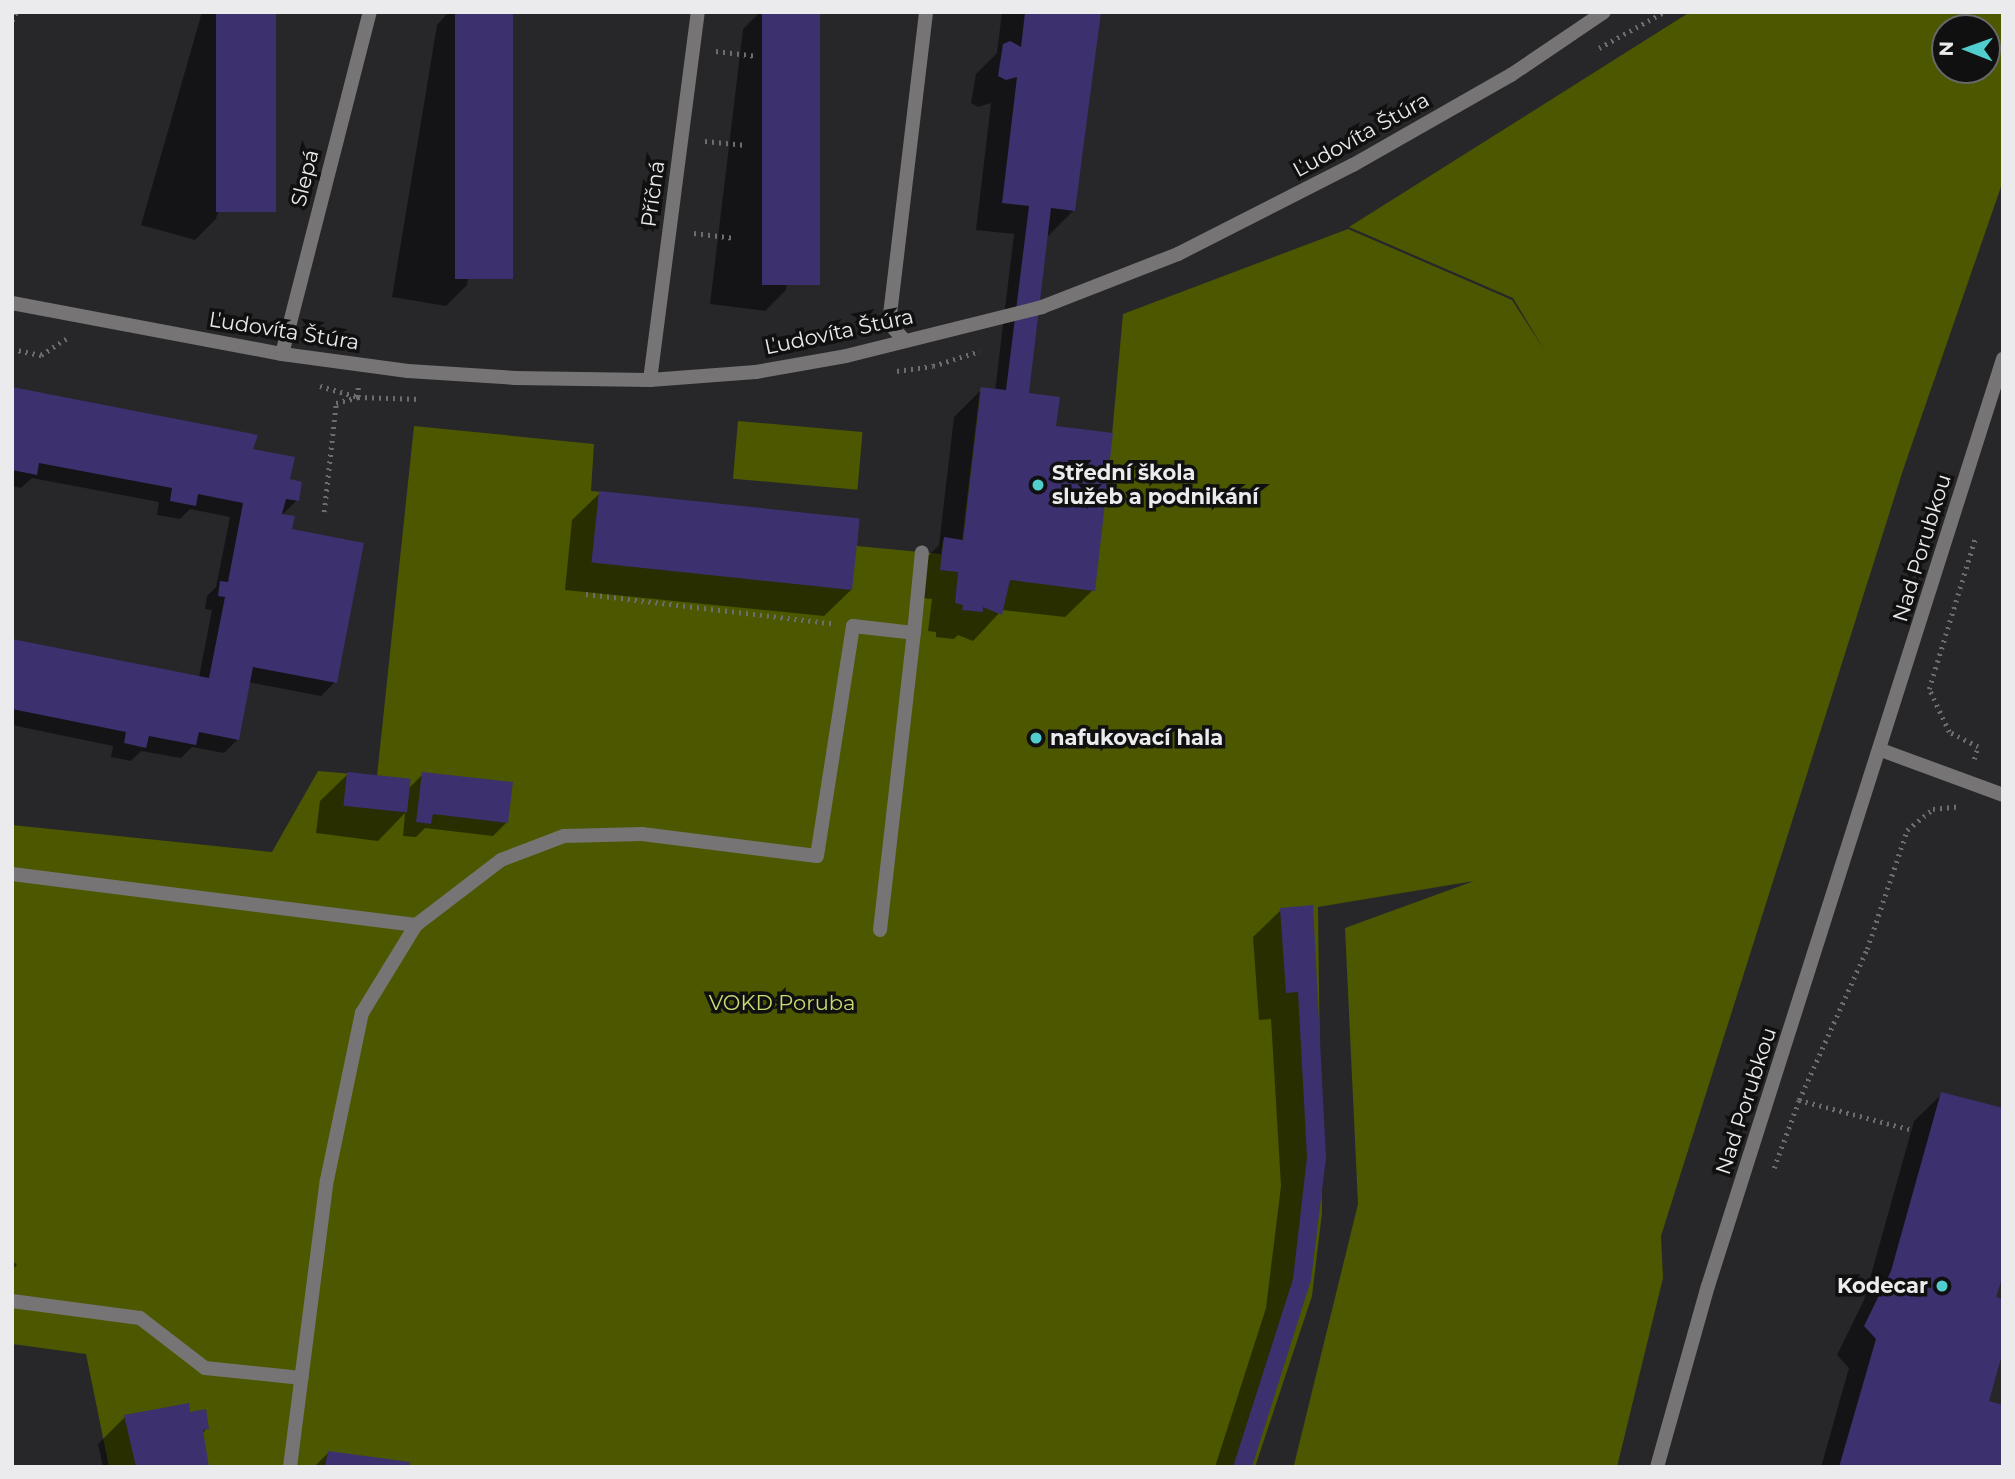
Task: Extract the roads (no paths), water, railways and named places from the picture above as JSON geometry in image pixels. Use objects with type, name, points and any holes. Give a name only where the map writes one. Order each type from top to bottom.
[{"type":"street","name":"Slepá","points":[[282,354],[370,12]]},
{"type":"street","name":"Příčná","points":[[650,380],[698,12]]},
{"type":"street","points":[[905,341],[889,323],[926,12]]},
{"type":"street","name":"Ľudovíta Štúra","points":[[12,303],[282,354],[359,365],[515,378],[650,380],[756,372],[905,341],[1042,307],[1178,254],[1455,108],[1604,12]]},
{"type":"street","name":"Nad Porubkou","points":[[1657,1467],[1709,1286],[2003,359]]},
{"type":"street","points":[[880,930],[922,552]]},
{"type":"street","points":[[290,1467],[327,1180],[362,1013],[416,925],[501,860],[564,836],[642,834],[817,856],[853,626],[914,633]]},
{"type":"street","points":[[1881,750],[2003,795]]},
{"type":"street","points":[[12,874],[416,925]]},
{"type":"street","points":[[12,1301],[140,1318],[205,1368],[301,1378]]},
{"type":"place","name":"Střední škola služeb a podnikání","points":[[1038,485]]},
{"type":"place","name":"nafukovací hala","points":[[1036,738]]},
{"type":"place","name":"Kodecar","points":[[1942,1286]]},
{"type":"park label","name":"VOKD Poruba","points":[[782,1003]]}]
